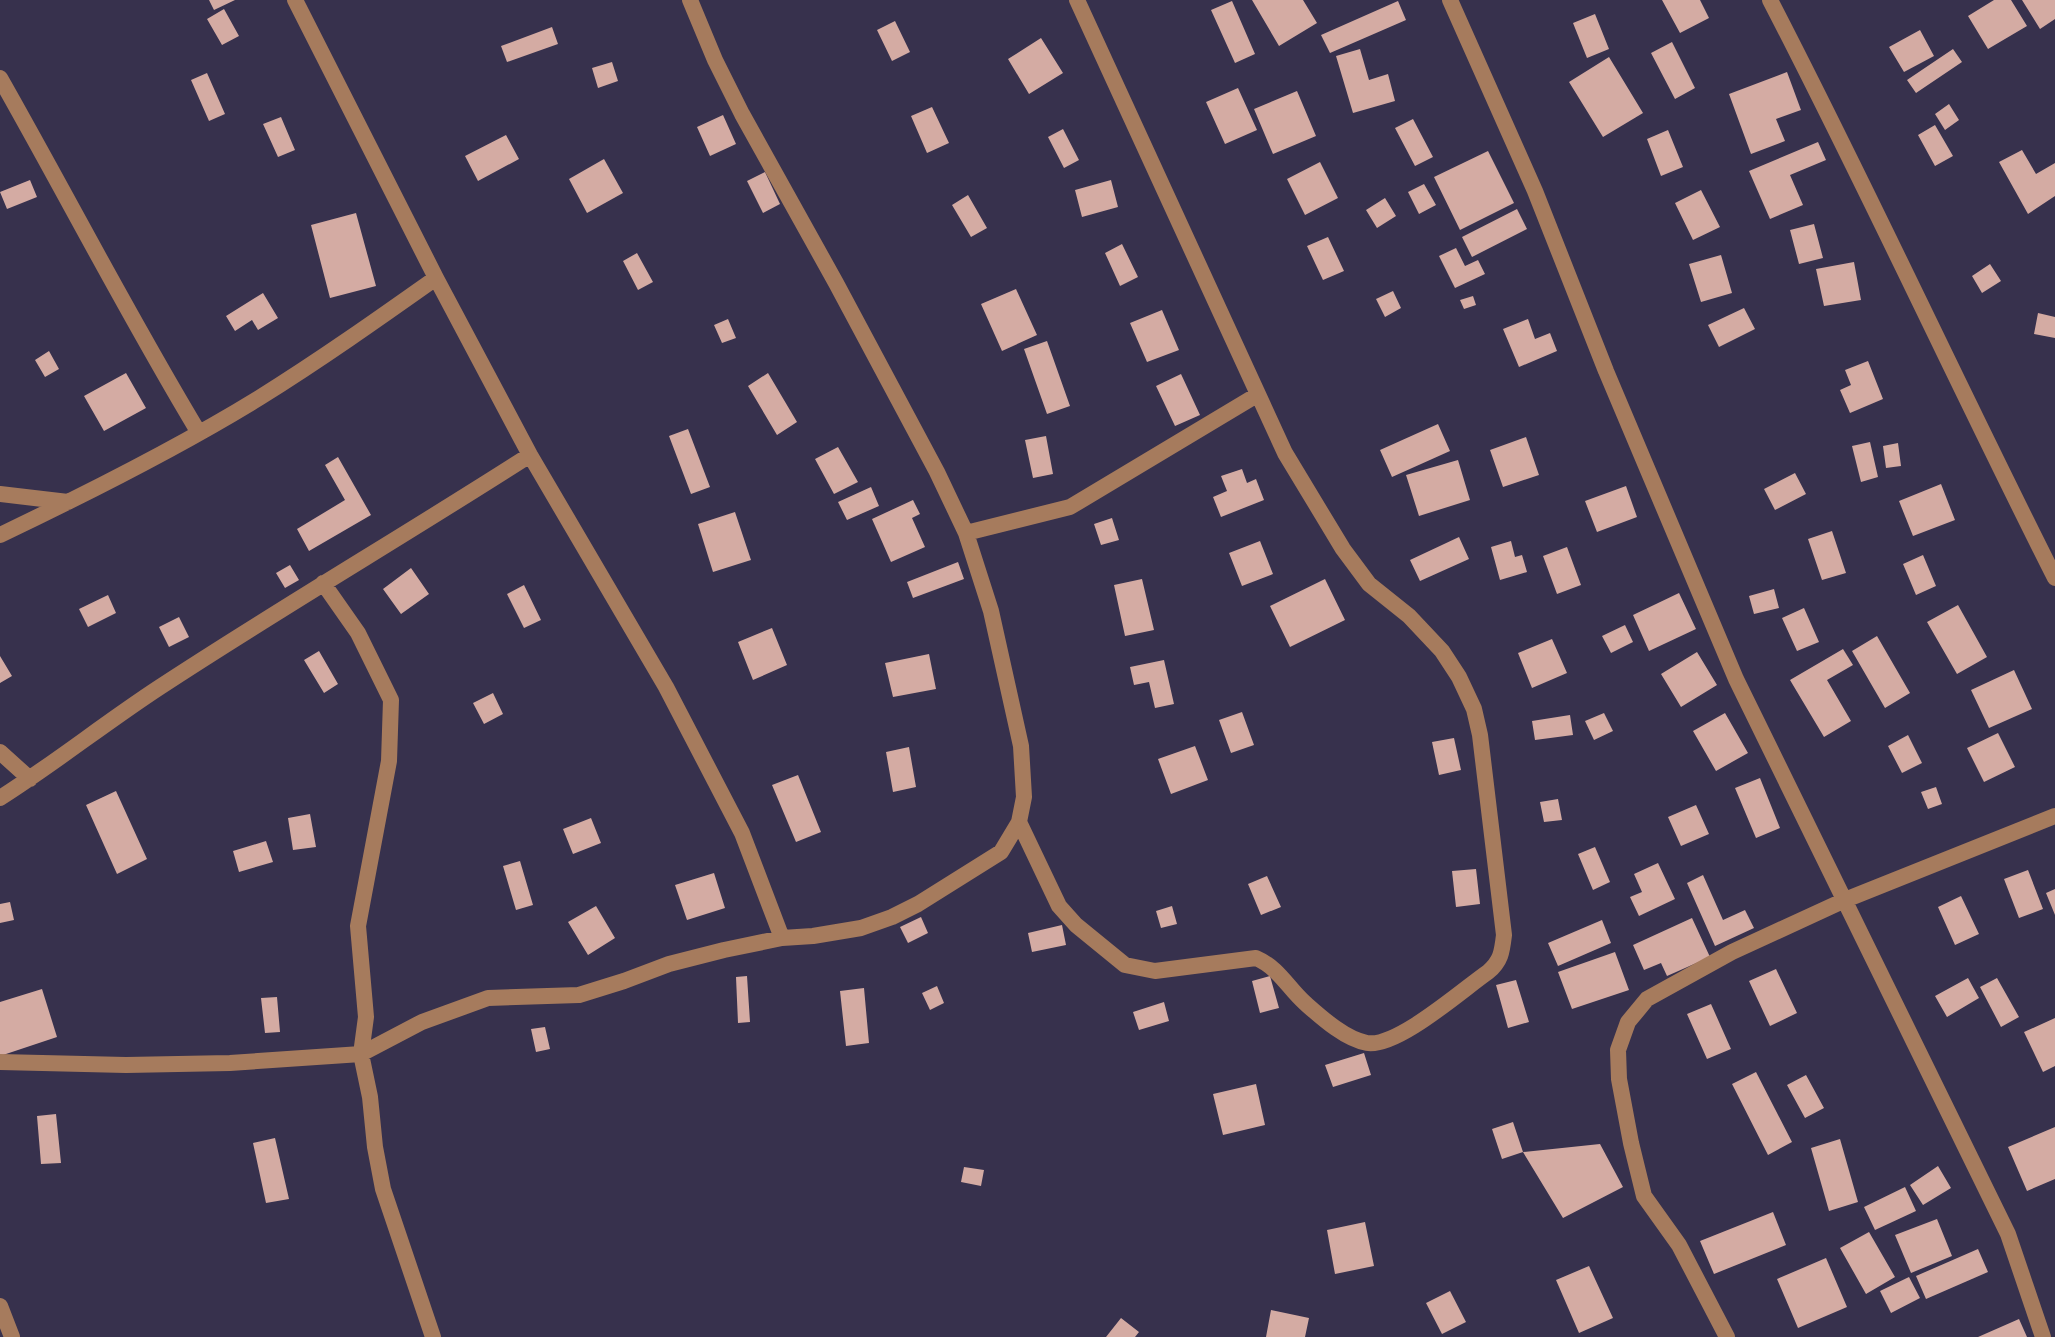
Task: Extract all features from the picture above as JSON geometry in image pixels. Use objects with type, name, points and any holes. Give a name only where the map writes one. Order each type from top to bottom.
[{"type":"street","points":[[295,0],[530,455],[680,714],[742,833],[782,938]]},
{"type":"street","points":[[0,1062],[126,1065],[230,1063],[361,1054],[422,1022],[488,998],[579,995],[669,964],[782,938],[840,932],[892,917],[1001,852],[1019,822],[1024,797],[1021,746],[991,611],[966,533],[937,472],[836,283],[742,114],[690,0]]},
{"type":"street","points":[[1019,822],[1059,906],[1076,925],[1125,965],[1155,971],[1256,958],[1269,964],[1314,1011],[1349,1037],[1369,1044],[1384,1042],[1405,1032],[1499,963],[1504,935],[1485,769],[1474,709],[1442,651],[1409,616],[1369,584],[1343,549],[1285,453],[1077,0]]},
{"type":"street","points":[[1450,0],[1535,191],[1606,371],[1736,679],[2008,1234],[2043,1337]]},
{"type":"street","points":[[1770,0],[1841,137],[1972,413],[2055,578]]},
{"type":"street","points":[[0,78],[58,178],[138,332],[199,433]]},
{"type":"street","points":[[0,535],[199,433],[349,339],[436,278]]},
{"type":"street","points":[[966,533],[1070,507],[1257,395]]},
{"type":"street","points":[[0,798],[157,689],[530,455]]},
{"type":"street","points":[[0,494],[69,502]]},
{"type":"street","points":[[323,583],[358,633],[391,700],[389,761],[358,926],[366,1017],[361,1054],[383,1189],[433,1337]]},
{"type":"street","points":[[0,752],[30,779]]},
{"type":"street","points":[[1727,1337],[1679,1245],[1644,1196],[1619,1079],[1618,1050],[1628,1022],[1647,999],[1732,952],[1845,900],[2055,816]]},
{"type":"street","points":[[0,1306],[12,1337]]},
{"type":"building","points":[[209,0],[235,0],[214,10]]},
{"type":"building","points":[[1252,0],[1303,0],[1317,23],[1279,46]]},
{"type":"building","points":[[1662,0],[1700,0],[1709,18],[1680,33]]},
{"type":"building","points":[[1994,0],[2011,0],[2027,26],[1988,49],[1968,16]]},
{"type":"building","points":[[2022,0],[2055,0],[2055,19],[2040,29]]},
{"type":"building","points":[[1232,1],[1255,54],[1235,63],[1211,10]]},
{"type":"building","points":[[1398,1],[1406,20],[1330,53],[1321,35]]},
{"type":"building","points":[[224,9],[239,36],[222,45],[207,19]]},
{"type":"building","points":[[1595,14],[1609,49],[1587,58],[1573,23]]},
{"type":"building","points":[[895,21],[910,52],[892,61],[877,30]]},
{"type":"building","points":[[552,27],[558,44],[507,62],[501,46]]},
{"type":"building","points":[[1920,30],[1934,56],[1904,72],[1889,47]]},
{"type":"building","points":[[1041,38],[1063,73],[1029,94],[1008,59]]},
{"type":"building","points":[[1672,42],[1695,88],[1675,99],[1651,53]]},
{"type":"building","points":[[1360,49],[1369,80],[1388,74],[1395,101],[1353,113],[1336,56]]},
{"type":"building","points":[[1953,49],[1962,62],[1916,93],[1907,80]]},
{"type":"building","points":[[1609,57],[1643,113],[1603,137],[1569,82]]},
{"type":"building","points":[[612,62],[618,81],[598,88],[592,68]]},
{"type":"building","points":[[1787,72],[1801,110],[1776,119],[1785,141],[1751,154],[1729,94]]},
{"type":"building","points":[[207,73],[225,114],[209,121],[191,80]]},
{"type":"building","points":[[1238,88],[1257,130],[1225,144],[1206,102]]},
{"type":"building","points":[[1297,91],[1316,136],[1273,154],[1254,109]]},
{"type":"building","points":[[1949,104],[1959,120],[1945,130],[1935,114]]},
{"type":"building","points":[[932,107],[949,143],[927,153],[911,116]]},
{"type":"building","points":[[723,115],[736,144],[710,156],[697,127]]},
{"type":"building","points":[[281,117],[295,150],[278,157],[263,124]]},
{"type":"building","points":[[1413,119],[1433,157],[1415,166],[1395,128]]},
{"type":"building","points":[[1935,125],[1953,156],[1935,166],[1918,135]]},
{"type":"building","points":[[1063,129],[1079,160],[1064,168],[1048,137]]},
{"type":"building","points":[[1668,130],[1683,167],[1661,176],[1647,139]]},
{"type":"building","points":[[506,135],[519,159],[478,181],[465,156]]},
{"type":"building","points":[[1818,142],[1826,160],[1790,175],[1803,205],[1770,219],[1749,171]]},
{"type":"building","points":[[2022,150],[2036,174],[2055,163],[2055,196],[2028,214],[1999,162]]},
{"type":"building","points":[[1488,151],[1514,203],[1460,230],[1434,177]]},
{"type":"building","points":[[604,159],[623,193],[587,213],[569,179]]},
{"type":"building","points":[[1320,162],[1338,198],[1305,215],[1287,179]]},
{"type":"building","points":[[765,172],[780,204],[763,213],[747,181]]},
{"type":"building","points":[[30,180],[37,197],[7,209],[0,192]]},
{"type":"building","points":[[1111,180],[1118,207],[1082,217],[1075,190]]},
{"type":"building","points":[[1424,184],[1436,205],[1419,214],[1408,192]]},
{"type":"building","points":[[1701,190],[1720,227],[1693,240],[1675,203]]},
{"type":"building","points":[[968,195],[987,228],[971,237],[952,205]]},
{"type":"building","points":[[1385,198],[1396,216],[1377,228],[1366,210]]},
{"type":"building","points":[[1517,209],[1527,229],[1472,257],[1462,237]]},
{"type":"building","points":[[356,213],[376,286],[330,298],[311,225]]},
{"type":"building","points":[[1814,224],[1823,258],[1799,264],[1790,230]]},
{"type":"building","points":[[1328,237],[1344,271],[1323,280],[1307,246]]},
{"type":"building","points":[[1122,244],[1138,277],[1120,286],[1105,253]]},
{"type":"building","points":[[1456,248],[1465,266],[1478,260],[1485,274],[1455,288],[1439,256]]},
{"type":"building","points":[[637,253],[653,282],[638,290],[623,261]]},
{"type":"building","points":[[1721,255],[1732,293],[1701,302],[1689,264]]},
{"type":"building","points":[[1854,262],[1861,300],[1824,306],[1816,269]]},
{"type":"building","points":[[1990,264],[2001,281],[1982,293],[1972,276]]},
{"type":"building","points":[[1016,289],[1037,335],[1002,351],[981,304]]},
{"type":"building","points":[[1393,291],[1401,308],[1385,317],[1376,299]]},
{"type":"building","points":[[263,293],[278,318],[258,330],[252,320],[235,331],[226,316]]},
{"type":"building","points":[[1473,296],[1476,305],[1464,309],[1460,300]]},
{"type":"building","points":[[1744,308],[1755,329],[1719,347],[1708,325]]},
{"type":"building","points":[[1162,310],[1179,350],[1147,362],[1130,323]]},
{"type":"building","points":[[2038,313],[2055,317],[2055,338],[2034,334]]},
{"type":"building","points":[[728,319],[736,338],[722,343],[714,325]]},
{"type":"building","points":[[1528,319],[1535,339],[1550,333],[1557,351],[1519,367],[1503,329]]},
{"type":"building","points":[[1047,341],[1070,406],[1047,414],[1024,349]]},
{"type":"building","points":[[49,351],[59,369],[45,377],[35,360]]},
{"type":"building","points":[[1868,361],[1883,399],[1850,413],[1840,390],[1851,385],[1845,370]]},
{"type":"building","points":[[126,373],[146,408],[104,431],[84,396]]},
{"type":"building","points":[[768,373],[797,422],[777,435],[748,386]]},
{"type":"building","points":[[1181,374],[1200,415],[1175,426],[1156,386]]},
{"type":"building","points":[[1438,424],[1450,451],[1392,477],[1380,450]]},
{"type":"building","points":[[688,429],[710,487],[691,494],[669,436]]},
{"type":"building","points":[[1046,436],[1053,474],[1033,478],[1025,440]]},
{"type":"building","points":[[1526,437],[1539,475],[1503,487],[1490,450]]},
{"type":"building","points":[[1870,442],[1878,477],[1861,482],[1852,446]]},
{"type":"building","points":[[1898,443],[1901,466],[1886,468],[1883,446]]},
{"type":"building","points":[[838,447],[858,482],[834,494],[815,459]]},
{"type":"building","points":[[338,457],[371,515],[309,551],[297,529],[345,500],[325,465]]},
{"type":"building","points":[[1458,460],[1470,500],[1419,516],[1406,475]]},
{"type":"building","points":[[1242,469],[1247,483],[1256,479],[1264,500],[1221,517],[1213,497],[1227,491],[1221,476]]},
{"type":"building","points":[[1795,473],[1806,494],[1775,510],[1764,489]]},
{"type":"building","points":[[1941,484],[1955,520],[1913,536],[1899,501]]},
{"type":"building","points":[[1626,486],[1637,517],[1597,532],[1585,501]]},
{"type":"building","points":[[871,487],[879,506],[847,520],[838,502]]},
{"type":"building","points":[[913,500],[920,514],[912,518],[925,547],[891,562],[872,519]]},
{"type":"building","points":[[735,512],[751,560],[713,572],[698,524]]},
{"type":"building","points":[[1112,518],[1119,540],[1101,545],[1094,524]]},
{"type":"building","points":[[1832,531],[1846,573],[1822,580],[1808,539]]},
{"type":"building","points":[[1459,537],[1469,559],[1420,581],[1410,560]]},
{"type":"building","points":[[1260,541],[1273,574],[1242,586],[1229,553]]},
{"type":"building","points":[[1511,541],[1515,557],[1522,555],[1527,572],[1500,580],[1491,547]]},
{"type":"building","points":[[1567,547],[1581,585],[1557,594],[1543,556]]},
{"type":"building","points":[[1923,555],[1936,586],[1916,595],[1903,564]]},
{"type":"building","points":[[958,562],[964,579],[913,598],[907,582]]},
{"type":"building","points":[[290,565],[299,580],[285,588],[276,573]]},
{"type":"building","points":[[411,568],[429,594],[401,614],[383,589]]},
{"type":"building","points":[[1142,579],[1154,630],[1125,636],[1114,585]]},
{"type":"building","points":[[1325,579],[1345,620],[1290,647],[1270,606]]},
{"type":"building","points":[[524,585],[541,620],[524,628],[507,594]]},
{"type":"building","points":[[1774,589],[1779,608],[1754,614],[1749,596]]},
{"type":"building","points":[[1679,593],[1696,629],[1649,651],[1633,615]]},
{"type":"building","points":[[108,595],[116,613],[88,627],[79,609]]},
{"type":"building","points":[[1958,605],[1987,657],[1957,674],[1927,622]]},
{"type":"building","points":[[1804,608],[1819,642],[1797,651],[1782,618]]},
{"type":"building","points":[[179,617],[189,637],[169,647],[159,627]]},
{"type":"building","points":[[1625,625],[1633,642],[1611,653],[1602,636]]},
{"type":"building","points":[[772,628],[787,665],[753,680],[738,642]]},
{"type":"building","points":[[1877,636],[1910,693],[1885,708],[1852,651]]},
{"type":"building","points":[[1552,639],[1567,673],[1532,688],[1518,653]]},
{"type":"building","points":[[1843,649],[1853,665],[1827,680],[1851,721],[1824,737],[1790,680]]},
{"type":"building","points":[[319,651],[338,684],[324,693],[304,660]]},
{"type":"building","points":[[1697,652],[1717,685],[1681,707],[1661,674]]},
{"type":"building","points":[[929,654],[936,689],[893,697],[885,663]]},
{"type":"building","points":[[0,656],[12,676],[0,683]]},
{"type":"building","points":[[1164,660],[1174,704],[1155,708],[1149,682],[1134,685],[1130,667]]},
{"type":"building","points":[[2014,670],[2032,709],[1989,728],[1971,690]]},
{"type":"building","points":[[493,693],[503,714],[484,724],[473,703]]},
{"type":"building","points":[[1242,712],[1254,745],[1231,753],[1219,720]]},
{"type":"building","points":[[1604,713],[1613,731],[1594,740],[1585,721]]},
{"type":"building","points":[[1725,713],[1748,753],[1716,771],[1693,731]]},
{"type":"building","points":[[1570,715],[1573,735],[1535,740],[1532,721]]},
{"type":"building","points":[[1998,733],[2015,767],[1984,782],[1967,748]]},
{"type":"building","points":[[1908,735],[1922,763],[1902,773],[1888,746]]},
{"type":"building","points":[[1454,738],[1461,770],[1439,775],[1432,742]]},
{"type":"building","points":[[1195,746],[1208,780],[1171,794],[1158,759]]},
{"type":"building","points":[[909,747],[916,787],[893,792],[886,752]]},
{"type":"building","points":[[798,775],[821,832],[796,842],[772,785]]},
{"type":"building","points":[[1760,778],[1780,828],[1756,838],[1735,788]]},
{"type":"building","points":[[1936,787],[1942,804],[1928,809],[1921,792]]},
{"type":"building","points":[[116,791],[147,859],[117,874],[86,805]]},
{"type":"building","points":[[1558,799],[1562,820],[1544,822],[1540,802]]},
{"type":"building","points":[[1696,805],[1709,834],[1681,846],[1668,817]]},
{"type":"building","points":[[310,814],[316,847],[293,850],[288,818]]},
{"type":"building","points":[[591,818],[601,843],[573,854],[563,829]]},
{"type":"building","points":[[266,841],[273,862],[239,872],[233,851]]},
{"type":"building","points":[[1595,847],[1610,882],[1593,890],[1578,854]]},
{"type":"building","points":[[520,861],[533,905],[516,910],[503,866]]},
{"type":"building","points":[[1658,863],[1675,899],[1639,916],[1630,897],[1642,892],[1634,874]]},
{"type":"building","points":[[1476,869],[1480,904],[1456,907],[1452,871]]},
{"type":"building","points":[[2028,870],[2043,909],[2019,918],[2004,879]]},
{"type":"building","points":[[714,873],[725,908],[687,920],[675,885]]},
{"type":"building","points":[[1703,875],[1723,920],[1745,910],[1754,928],[1715,946],[1687,883]]},
{"type":"building","points":[[1267,876],[1281,907],[1261,915],[1248,884]]},
{"type":"building","points":[[2055,889],[2055,915],[2046,893]]},
{"type":"building","points":[[1961,896],[1979,934],[1955,945],[1938,907]]},
{"type":"building","points":[[10,902],[14,920],[0,923],[0,904]]},
{"type":"building","points":[[596,906],[615,938],[588,955],[568,922]]},
{"type":"building","points":[[1172,906],[1177,924],[1161,928],[1156,911]]},
{"type":"building","points":[[921,917],[928,933],[908,943],[900,927]]},
{"type":"building","points":[[1692,918],[1710,957],[1667,976],[1661,963],[1644,970],[1633,945]]},
{"type":"building","points":[[1602,920],[1611,943],[1558,966],[1548,943]]},
{"type":"building","points":[[1062,925],[1066,945],[1032,952],[1028,933]]},
{"type":"building","points":[[1615,952],[1629,990],[1572,1009],[1558,972]]},
{"type":"building","points":[[1776,969],[1797,1013],[1770,1026],[1749,981]]},
{"type":"building","points":[[747,976],[750,1022],[738,1023],[736,977]]},
{"type":"building","points":[[1270,976],[1279,1008],[1260,1013],[1252,981]]},
{"type":"building","points":[[1968,978],[1979,998],[1947,1017],[1935,996]]},
{"type":"building","points":[[1997,978],[2019,1017],[2001,1027],[1980,987]]},
{"type":"building","points":[[1516,980],[1529,1022],[1508,1028],[1496,985]]},
{"type":"building","points":[[937,986],[944,1003],[930,1010],[922,993]]},
{"type":"building","points":[[864,988],[869,1043],[846,1046],[840,991]]},
{"type":"building","points":[[42,989],[57,1037],[0,1056],[0,1002]]},
{"type":"building","points":[[277,997],[280,1032],[265,1033],[261,998]]},
{"type":"building","points":[[1164,1002],[1169,1021],[1139,1030],[1133,1012]]},
{"type":"building","points":[[1711,1004],[1731,1049],[1707,1059],[1687,1014]]},
{"type":"building","points":[[2055,1018],[2055,1066],[2043,1072],[2024,1032]]},
{"type":"building","points":[[545,1027],[550,1049],[536,1052],[531,1029]]},
{"type":"building","points":[[1364,1053],[1371,1075],[1333,1087],[1325,1065]]},
{"type":"building","points":[[1756,1072],[1792,1142],[1768,1155],[1732,1084]]},
{"type":"building","points":[[1806,1075],[1824,1108],[1805,1118],[1787,1085]]},
{"type":"building","points":[[1256,1084],[1265,1125],[1223,1135],[1213,1094]]},
{"type":"building","points":[[56,1114],[61,1163],[41,1164],[37,1116]]},
{"type":"building","points":[[1513,1122],[1523,1152],[1502,1159],[1492,1129]]},
{"type":"building","points":[[2055,1127],[2055,1179],[2027,1191],[2008,1147]]},
{"type":"building","points":[[275,1138],[289,1199],[266,1203],[253,1143]]},
{"type":"building","points":[[1840,1139],[1858,1202],[1829,1211],[1811,1148]]},
{"type":"building","points":[[1600,1144],[1623,1187],[1563,1218],[1523,1152]]},
{"type":"building","points":[[1938,1166],[1951,1188],[1923,1205],[1910,1185]]},
{"type":"building","points":[[964,1167],[984,1170],[981,1186],[961,1182]]},
{"type":"building","points":[[1905,1187],[1916,1211],[1875,1230],[1864,1207]]},
{"type":"building","points":[[1773,1212],[1786,1245],[1714,1274],[1700,1241]]},
{"type":"building","points":[[1937,1219],[1952,1256],[1911,1273],[1895,1235]]},
{"type":"building","points":[[1365,1222],[1374,1266],[1335,1274],[1327,1230]]},
{"type":"building","points":[[1869,1232],[1895,1277],[1866,1294],[1840,1248]]},
{"type":"building","points":[[1978,1249],[1988,1272],[1926,1299],[1916,1276]]},
{"type":"building","points":[[1826,1258],[1847,1307],[1798,1328],[1777,1279]]},
{"type":"building","points":[[1589,1266],[1613,1318],[1579,1333],[1556,1280]]},
{"type":"building","points":[[1909,1277],[1920,1298],[1891,1313],[1880,1291]]},
{"type":"building","points":[[1450,1291],[1466,1322],[1442,1334],[1426,1303]]},
{"type":"building","points":[[1271,1310],[1309,1318],[1305,1337],[1266,1337]]},
{"type":"building","points":[[1121,1318],[1139,1332],[1135,1337],[1106,1337]]},
{"type":"building","points":[[2019,1319],[2027,1337],[1978,1337]]}]
